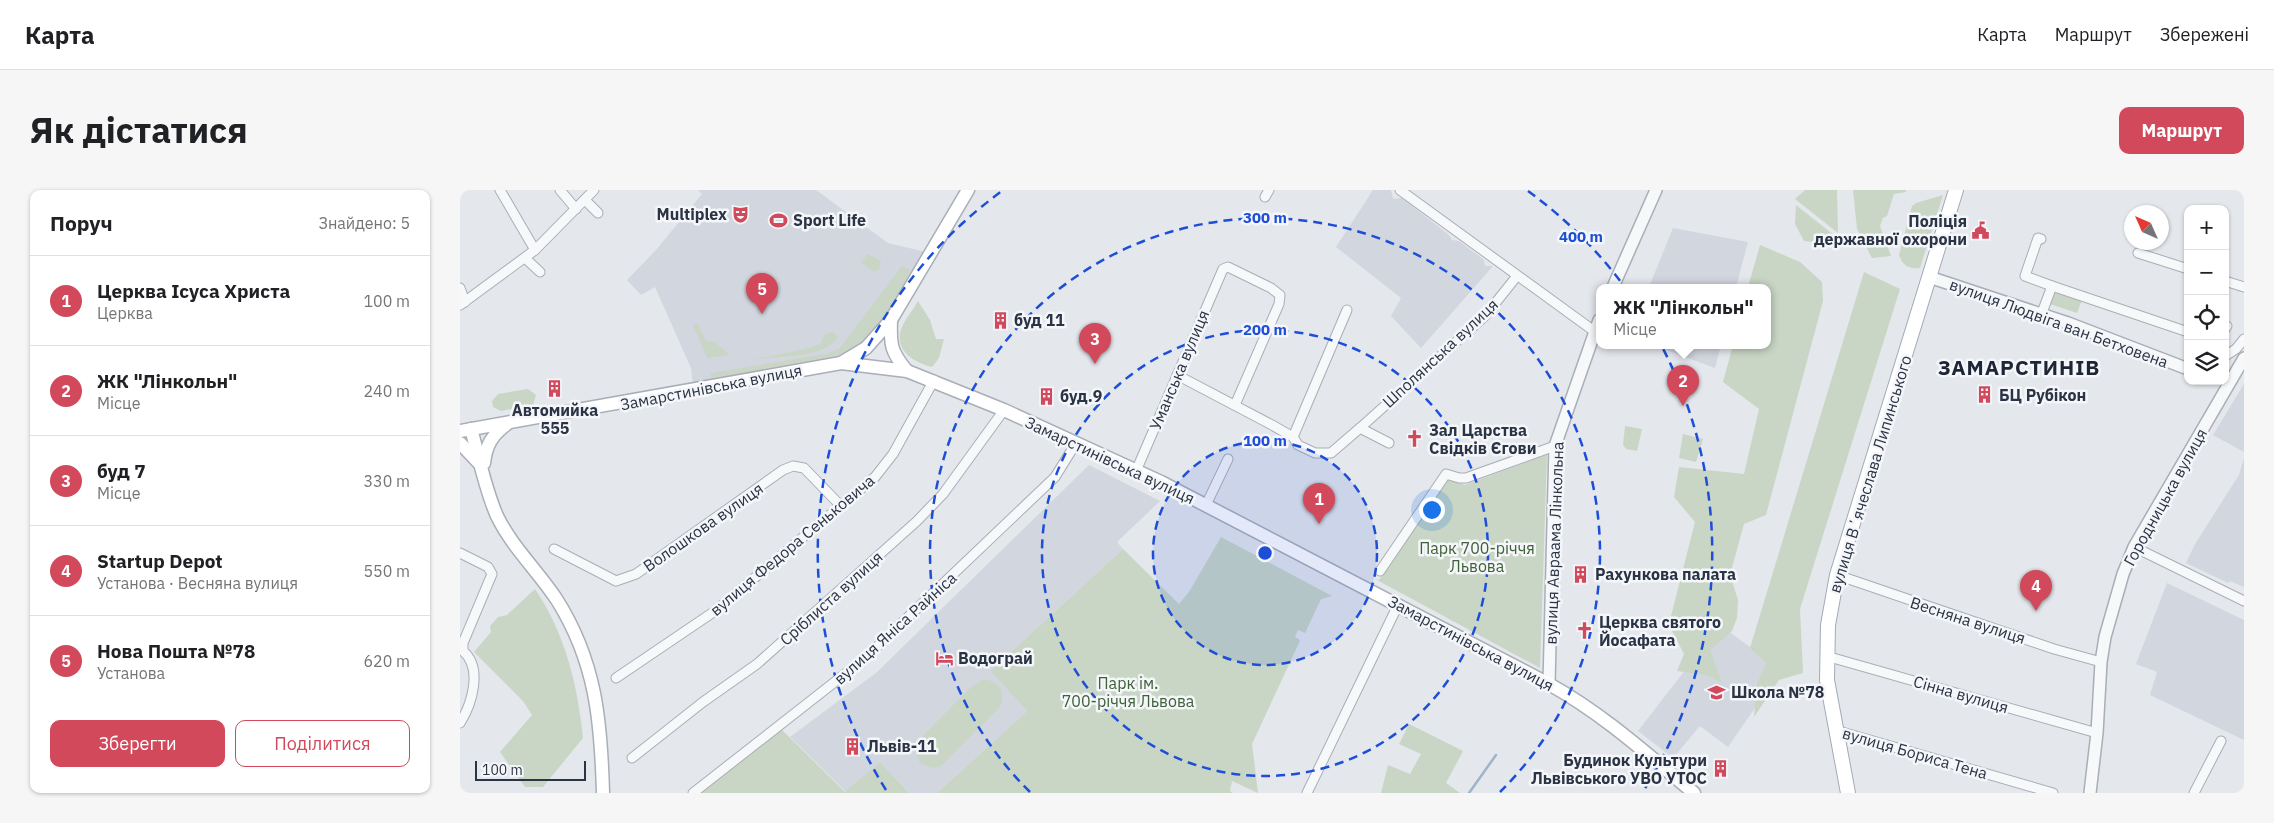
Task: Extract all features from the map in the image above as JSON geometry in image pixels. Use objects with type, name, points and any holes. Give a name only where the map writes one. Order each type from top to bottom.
[{"type":"main road","points":[[841,363],[866,348],[891,320],[968,190]]},
{"type":"main road","name":"вулиця Вʼячеслава Липинського","points":[[1848,793],[1827,680],[1828,625],[1837,575],[1956,190]]},
{"type":"main road","points":[[923,262],[943,231]]},
{"type":"main road","points":[[891,320],[890,342],[894,355],[907,371]]},
{"type":"main road","name":"Замарстинівська вулиця","points":[[466,430],[841,363],[907,371],[934,380],[1004,410],[1206,505],[1368,587],[1398,605],[1549,684],[1595,712],[1694,793]]},
{"type":"main road","points":[[483,468],[486,448],[495,433],[510,422]]},
{"type":"main road","points":[[466,430],[483,468],[497,516],[510,538],[557,600],[587,660],[600,714],[603,791]]},
{"type":"main road","points":[[460,443],[472,453],[483,468]]},
{"type":"street","points":[[500,190],[535,250]]},
{"type":"street","points":[[560,190],[576,209]]},
{"type":"street","points":[[460,288],[462,303],[535,250],[594,190]]},
{"type":"street","points":[[1400,190],[1594,331]]},
{"type":"street","points":[[1614,284],[1656,190]]},
{"type":"street","points":[[585,200],[598,213]]},
{"type":"street","points":[[2025,276],[2038,238],[2041,239]]},
{"type":"street","points":[[2138,252],[2184,267]]},
{"type":"street","points":[[525,258],[540,272]]},
{"type":"street","points":[[2025,264],[2021,275],[2184,331]]},
{"type":"street","name":"Уманська вулиця","points":[[1136,471],[1223,269],[1228,267],[1271,288],[1280,295],[1279,304],[1235,405]]},
{"type":"street","name":"Шполянська вулиця","points":[[1293,437],[1304,448],[1322,455],[1331,453],[1485,316],[1517,276]]},
{"type":"street","name":"вулиця Людвіга ван Бетховена","points":[[1929,277],[2068,323],[2184,367]]},
{"type":"street","points":[[2229,281],[2244,286]]},
{"type":"street","points":[[2043,310],[2052,286]]},
{"type":"street","points":[[1177,375],[1293,437],[1347,310]]},
{"type":"street","name":"вулиця Авраама Лінкольна","points":[[1549,684],[1555,446],[1596,327]]},
{"type":"street","points":[[2229,354],[2236,350],[2244,339]]},
{"type":"street","name":"Городницька вулиця","points":[[2090,793],[2097,733],[2101,662],[2112,608],[2134,547],[2244,358]]},
{"type":"street","name":"вулиця Федора Сеньковича","points":[[616,678],[715,611],[875,477],[893,454],[934,380]]},
{"type":"street","name":"Сріблиста вулиця","points":[[632,758],[702,702],[757,664],[917,521],[943,494],[1004,410]]},
{"type":"street","points":[[1360,428],[1389,443]]},
{"type":"street","name":"вулиця Яніса Райніса","points":[[694,793],[864,659],[1055,477],[1076,443]]},
{"type":"street","points":[[1380,571],[1446,474],[1466,478],[1555,446]]},
{"type":"street","points":[[1206,505],[1228,460]]},
{"type":"street","name":"Волошкова вулиця","points":[[554,548],[616,581],[636,574],[783,470],[793,466],[804,468],[840,505]]},
{"type":"street","points":[[2134,547],[2244,601]]},
{"type":"street","points":[[460,553],[488,568],[492,578],[470,623],[463,643],[463,652],[473,665],[474,672],[472,692],[465,715],[460,723]]},
{"type":"street","name":"Весняна вулиця","points":[[1837,575],[1862,587],[2044,646],[2101,662]]},
{"type":"street","points":[[1307,793],[1398,605]]},
{"type":"street","name":"Сінна вулиця","points":[[1826,656],[2097,733]]},
{"type":"street","name":"вулиця Бориса Тена","points":[[1835,730],[2053,793]]},
{"type":"street","points":[[2194,793],[2221,741]]},
{"type":"shaded area","points":[[698,190],[816,190],[888,243],[926,252],[878,332],[842,358],[693,385],[691,368],[655,287],[641,295],[627,280],[656,250],[702,194]]},
{"type":"shaded area","points":[[1373,190],[1391,190],[1393,199],[1402,198],[1449,235],[1452,240],[1459,241],[1484,260],[1485,266],[1493,266],[1421,348],[1391,316],[1401,298],[1336,247]]},
{"type":"shaded area","points":[[1673,228],[1748,242],[1737,284],[1650,284]]},
{"type":"shaded area","points":[[1664,349],[1720,349],[1715,368]]},
{"type":"shaded area","points":[[2244,384],[2244,452],[2213,435]]},
{"type":"shaded area","points":[[2244,458],[2244,587],[2230,581],[2228,583],[2186,563],[2195,544],[2239,475]]},
{"type":"shaded area","points":[[1089,465],[1160,501],[1117,542],[1123,549],[990,671],[1027,711],[937,793],[909,793],[880,762],[846,792],[790,737],[876,673]]},
{"type":"shaded area","points":[[2167,583],[2244,620],[2244,740],[2150,695],[2157,672],[2136,664]]},
{"type":"shaded area","name":"Школа №78","points":[[1720,625],[1781,670],[1728,747],[1700,726],[1673,758],[1638,731]]},
{"type":"green space","points":[[1805,190],[1837,190],[1838,233],[1795,199]]},
{"type":"green space","points":[[1853,190],[1906,190],[1906,192],[1894,194],[1887,216],[1883,218],[1880,226],[1891,256],[1872,258],[1857,229]]},
{"type":"green space","points":[[1943,195],[1920,268],[1907,266],[1902,262],[1899,255],[1912,206]]},
{"type":"green space","points":[[1796,205],[1835,236],[1821,243],[1804,241],[1795,224]]},
{"type":"green space","points":[[1760,245],[1800,262],[1822,282],[1823,301],[1766,515],[1744,524],[1730,575],[1738,600],[1737,618],[1732,631],[1710,650],[1722,683],[1707,675],[1677,671],[1684,654],[1671,629],[1670,620],[1695,522],[1674,497],[1679,467],[1744,474],[1759,409],[1723,382],[1732,349],[1771,349],[1771,284],[1749,284]]},
{"type":"green space","points":[[868,254],[881,261],[879,269],[874,272],[861,262]]},
{"type":"green space","points":[[902,266],[911,270],[881,320],[858,346],[811,361],[711,378],[711,373],[825,354],[839,349]]},
{"type":"green space","points":[[1864,272],[1900,289],[1800,609],[1803,673],[1779,680],[1754,717],[1757,684],[1766,663],[1750,648]]},
{"type":"green space","points":[[2055,291],[2082,300],[2077,313],[2050,304]]},
{"type":"green space","points":[[918,301],[930,320],[936,339],[944,339],[939,358],[932,367],[914,360],[901,346],[900,333],[903,325]]},
{"type":"green space","points":[[698,324],[706,341],[715,342],[730,355],[707,358],[693,325]]},
{"type":"green space","points":[[833,332],[838,337],[821,350],[799,355],[753,360],[813,347],[821,343],[825,334]]},
{"type":"green space","points":[[528,389],[536,395],[533,405],[501,411],[493,407],[492,401],[498,394]]},
{"type":"green space","points":[[1625,426],[1642,429],[1637,451],[1626,449],[1623,445]]},
{"type":"green space","points":[[1683,434],[1703,439],[1696,462],[1679,458]]},
{"type":"green space","name":"Парк 700-річчя Львова","points":[[1547,454],[1540,668],[1375,579],[1379,580],[1448,478],[1465,485]]},
{"type":"green space","name":"Парк ім. 700-річчя Львова","points":[[1221,537],[1332,596],[1321,599],[1305,633],[1298,630],[1295,637],[1300,640],[1298,645],[1252,744],[1258,793],[1232,781],[1230,791],[1233,793],[937,793],[1027,711],[990,671],[1123,549],[1179,604],[1189,592]]},
{"type":"green space","points":[[535,589],[562,642],[574,680],[583,738],[543,787],[525,787],[500,752],[532,715],[523,701],[474,652],[491,632],[490,626],[498,617],[507,615]]},
{"type":"green space","points":[[983,679],[993,682],[1000,688],[1002,702],[1000,707],[941,766],[933,768],[920,763],[915,750],[917,742],[969,689]]},
{"type":"green space","points":[[1409,724],[1463,751],[1446,783],[1460,793],[1381,793],[1388,765],[1410,774],[1421,754],[1399,744]]},
{"type":"green space","points":[[781,729],[845,792],[880,762],[909,793],[699,793]]},
{"type":"waterway","points":[[1469,793],[1496,755]]},
{"type":"place","name":"Multiplex","points":[[741,214]]},
{"type":"place","name":"Sport Life","points":[[779,220]]},
{"type":"place","name":"Поліція державної охорони","points":[[1981,230]]},
{"type":"place","name":"Нова Пошта №78","points":[[762,314]]},
{"type":"place","name":"буд 11","points":[[1000,320]]},
{"type":"place","name":"буд 7","points":[[1095,364]]},
{"type":"place","name":"Автомийка 555","points":[[555,389]]},
{"type":"place","name":"БЦ Рубікон","points":[[1985,395]]},
{"type":"place","name":"буд.9","points":[[1046,396]]},
{"type":"place","name":"ЖК \"Лінкольн\"","points":[[1683,406]]},
{"type":"place","name":"Зал Царства Свідків Єгови","points":[[1415,439]]},
{"type":"place","name":"Церква Ісуса Христа","points":[[1319,524]]},
{"type":"place","name":"Рахункова палата","points":[[1581,574]]},
{"type":"place","name":"Startup Depot","points":[[2036,611]]},
{"type":"place","name":"Церква святого Йосафата","points":[[1585,631]]},
{"type":"place","name":"Водограй","points":[[944,658]]},
{"type":"place","name":"Школа №78","points":[[1717,692]]},
{"type":"place","name":"Львів-11","points":[[853,746]]},
{"type":"place","name":"Будинок Культури Львівського УВО УТОС","points":[[1721,769]]},
{"type":"district","name":"ЗАМАРСТИНІВ","points":[[2019,368]]}]
